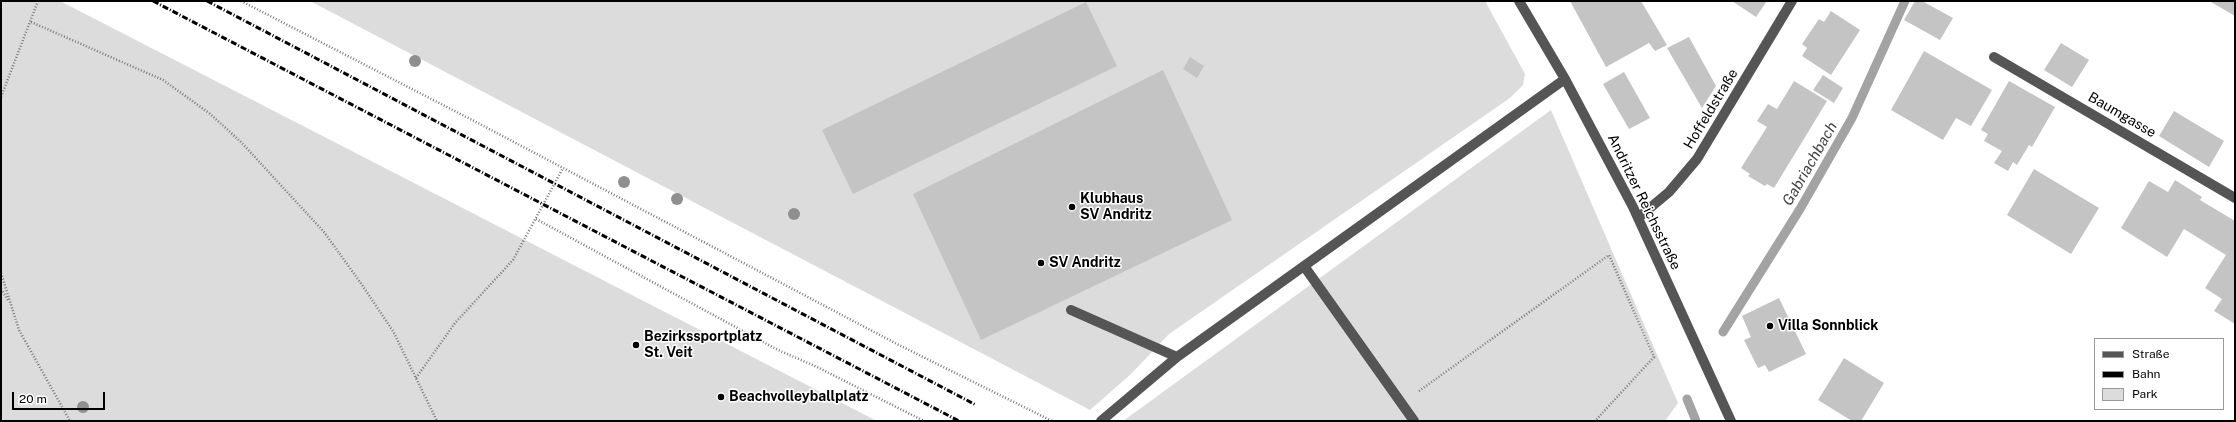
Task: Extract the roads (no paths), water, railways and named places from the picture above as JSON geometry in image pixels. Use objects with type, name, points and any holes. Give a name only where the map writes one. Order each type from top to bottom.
[{"type":"street","name":"Andritzer Reichsstraße","points":[[1519,1],[1565,79],[1638,218],[1731,421]]},
{"type":"street","name":"Hoffeldstraße","points":[[1638,218],[1669,192],[1697,160],[1792,1]]},
{"type":"street","name":"Baumgasse","points":[[1994,56],[2235,198]]},
{"type":"street","points":[[1101,421],[1177,357],[1565,79]]},
{"type":"street","points":[[1304,266],[1414,421]]},
{"type":"street","points":[[1071,310],[1177,357]]},
{"type":"waterway","name":"Gabriachbach","points":[[1723,332],[1800,209],[1852,118],[1905,1]]},
{"type":"waterway","name":"Gabriachbach","points":[[1687,399],[1696,421]]},
{"type":"railway","points":[[153,1],[959,421]]},
{"type":"railway","points":[[207,1],[976,405]]},
{"type":"place","name":"Klubhaus SV Andritz","points":[[1072,207]]},
{"type":"place","name":"SV Andritz","points":[[1041,263]]},
{"type":"place","name":"Villa Sonnblick","points":[[1770,326]]},
{"type":"place","name":"Bezirkssportplatz St. Veit","points":[[636,345]]},
{"type":"place","name":"Beachvolleyballplatz","points":[[721,397]]}]
